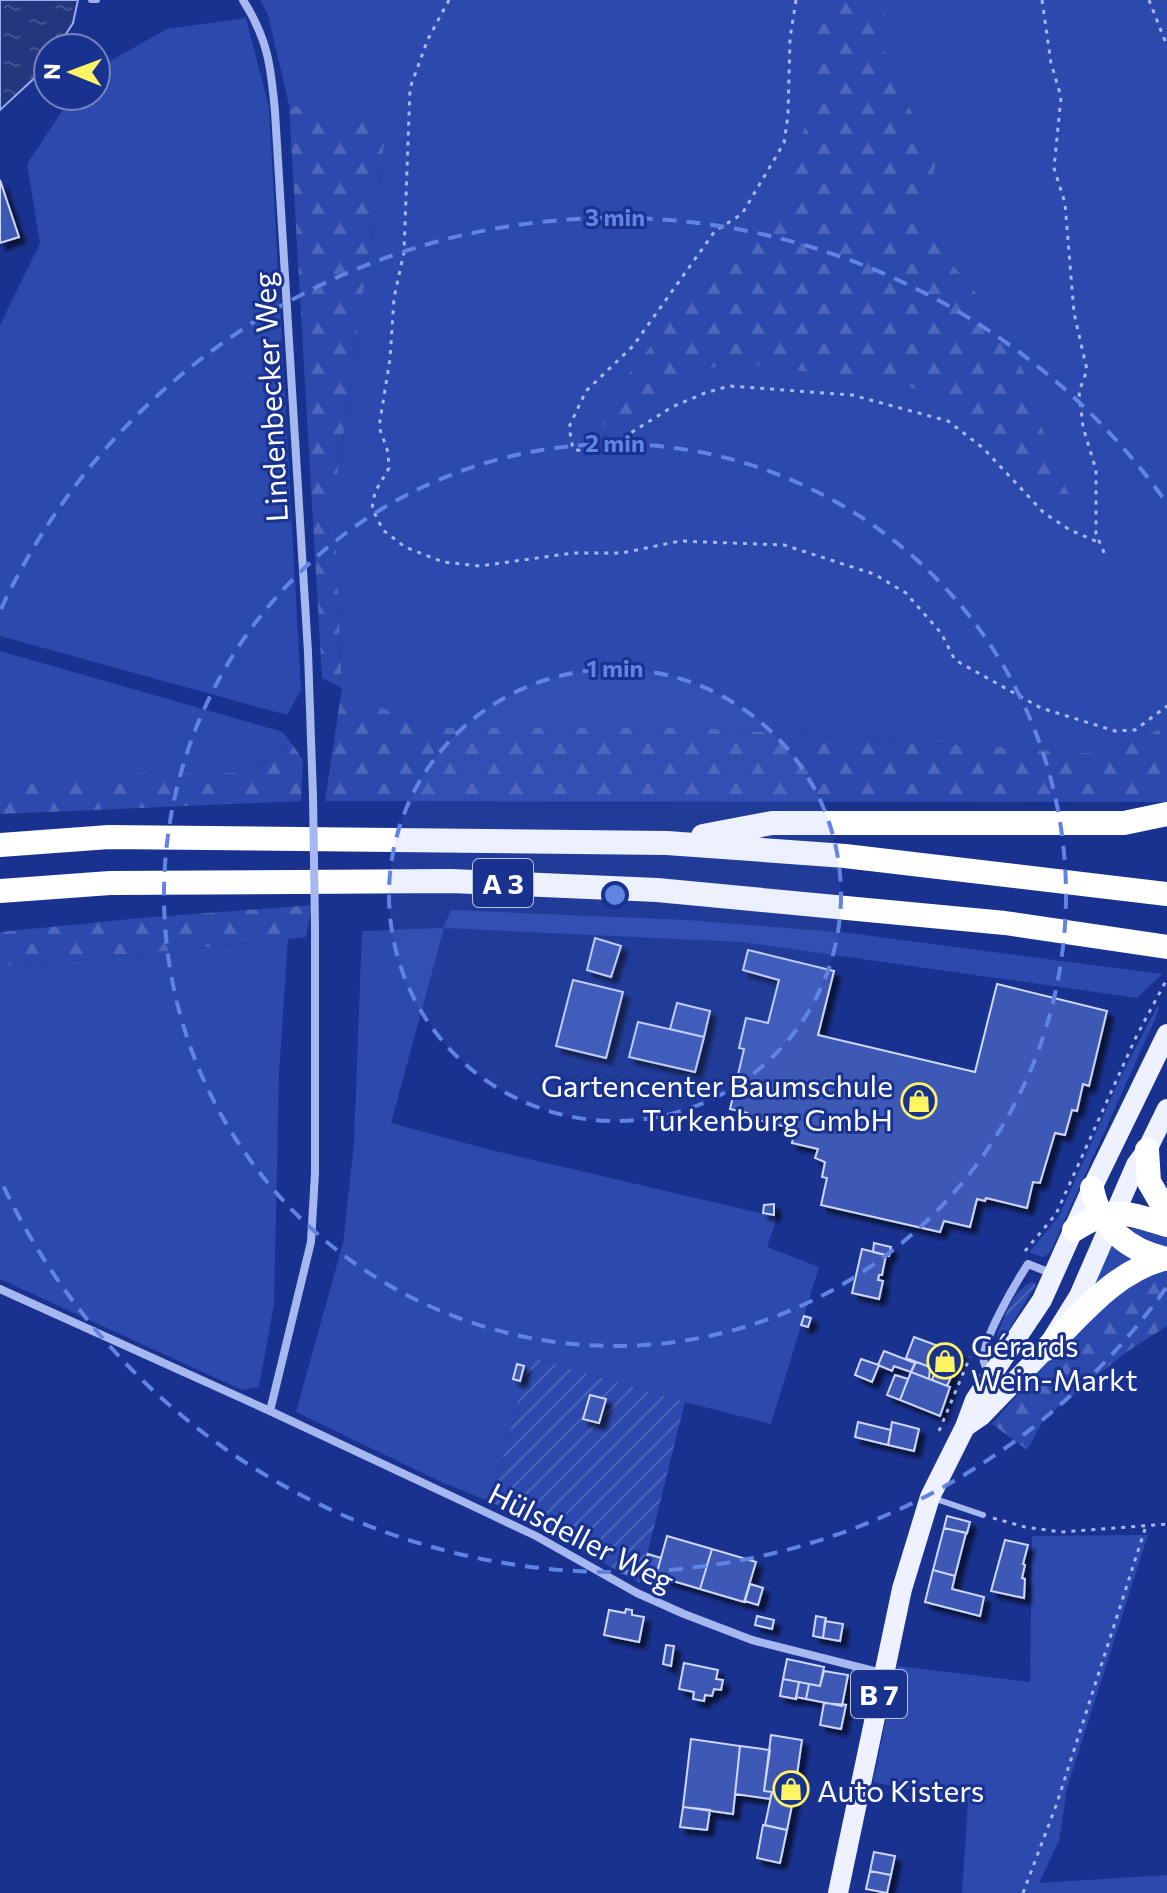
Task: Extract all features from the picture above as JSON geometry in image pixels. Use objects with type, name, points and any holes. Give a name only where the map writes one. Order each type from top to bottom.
[{"type":"highway","points":[[667,843],[772,823],[1124,823],[1167,814]]},
{"type":"highway","name":"A 3","points":[[0,845],[109,837],[667,843],[845,856],[1167,894]]},
{"type":"highway","name":"A 3","points":[[0,891],[110,883],[451,881],[641,889],[1005,923],[1167,947]]},
{"type":"highway","points":[[1147,1150],[1149,1182],[1167,1213]]},
{"type":"highway","points":[[1092,1188],[1108,1219],[1134,1247],[1165,1259]]},
{"type":"highway","points":[[1063,1225],[1108,1219],[1167,1225]]},
{"type":"highway","points":[[1052,1340],[1112,1284],[1138,1267],[1165,1259]]},
{"type":"main road","name":"B 7","points":[[838,1893],[902,1589],[930,1497],[975,1400],[1042,1300],[1054,1274],[1063,1225],[1092,1188],[1167,1034]]},
{"type":"main road","name":"B 7","points":[[965,1427],[981,1416],[1020,1377],[1052,1340],[1079,1296],[1108,1219],[1167,1109]]},
{"type":"main road","points":[[1052,1340],[1065,1290],[1063,1281],[1054,1274]]},
{"type":"street","name":"Lindenbecker Weg","points":[[243,0],[260,28],[270,62],[275,112],[307,636],[313,797],[315,1173],[311,1242],[270,1411]]},
{"type":"street","points":[[1020,1377],[993,1373],[985,1365],[983,1353],[1012,1288],[1028,1264],[1054,1274]]},
{"type":"street","name":"Hülsdeller Weg","points":[[0,1289],[536,1536],[637,1593],[672,1609],[752,1640],[883,1673]]},
{"type":"lane","points":[[930,1497],[983,1515]]},
{"type":"path","points":[[449,0],[428,39],[410,88],[404,252],[394,298],[390,359],[379,427],[388,452],[389,468],[375,492],[372,508],[383,530],[405,547],[443,562],[480,566],[573,553],[622,553],[680,541],[784,545],[874,574],[906,593],[941,633],[955,660],[1041,708],[1115,731],[1135,730],[1167,706]]},
{"type":"path","points":[[796,0],[790,38],[784,143],[742,214],[715,231],[633,346],[586,391],[569,427],[573,449],[588,452],[613,444],[672,407],[729,386],[852,395],[948,421],[983,448],[1044,513],[1070,530],[1100,543]]},
{"type":"path","points":[[1042,0],[1051,63],[1061,97],[1054,168],[1065,203],[1074,313],[1087,370],[1079,392],[1083,427],[1096,470],[1096,534],[1106,557]]},
{"type":"path","points":[[1149,0],[1167,46]]},
{"type":"path","points":[[1063,1225],[1136,1037],[1167,979]]},
{"type":"path","points":[[983,1515],[1025,1527],[1061,1532],[1167,1524]]},
{"type":"path","points":[[1023,1893],[1057,1803],[1146,1526]]},
{"type":"green space","points":[[260,0],[1167,0],[1167,726],[1103,754],[699,728],[423,728],[342,688],[334,499],[387,123],[289,105],[268,15]]},
{"type":"green space","points":[[817,0],[885,0],[883,40],[891,73],[912,112],[938,146],[925,232],[991,311],[1018,358],[1053,464],[1078,511],[1051,503],[1012,455],[983,435],[950,404],[906,385],[767,366],[722,364],[681,381],[650,407],[618,423],[587,427],[692,294],[786,199],[815,88]]},
{"type":"green space","points":[[246,18],[269,107],[301,690],[287,715],[0,636],[0,325],[40,243],[27,164],[61,112],[112,112],[112,60],[167,29]]},
{"type":"green space","points":[[289,105],[387,123],[334,499],[342,688],[322,678]]},
{"type":"green space","points":[[0,651],[283,732],[291,743],[248,773],[0,774]]},
{"type":"green space","points":[[342,688],[423,728],[699,728],[1103,754],[1167,726],[1167,802],[325,801]]},
{"type":"green space","points":[[291,743],[303,760],[301,801],[0,814],[0,774],[248,773]]},
{"type":"green space","points":[[312,905],[306,937],[0,966],[0,932]]},
{"type":"green space","points":[[451,910],[686,920],[849,933],[1162,974],[1137,998],[742,942],[444,928],[391,1123],[487,1149],[777,1217],[767,1247],[819,1267],[771,1424],[530,1357],[491,1502],[439,1481],[296,1412],[343,1243],[354,1143],[362,931],[443,928]]},
{"type":"green space","points":[[288,939],[279,1074],[274,1304],[259,1387],[242,1390],[0,1279],[0,966]]},
{"type":"green space","points":[[1158,1005],[1159,1010],[1050,1253],[1043,1257],[1030,1253],[1059,1216],[1121,1076]]},
{"type":"green space","points":[[1129,1230],[1167,1235],[1167,1250],[1155,1248]]},
{"type":"green space","points":[[1113,1242],[1134,1257],[1093,1288]]},
{"type":"green space","points":[[1167,1268],[1167,1326],[1125,1353],[1044,1419],[1027,1450],[992,1424],[1068,1336],[1108,1296]]},
{"type":"green space","points":[[1031,1282],[1036,1284],[1001,1342],[996,1338],[1009,1307],[1018,1292]]},
{"type":"green space","points":[[530,1357],[685,1402],[640,1583],[491,1502]]},
{"type":"green space","points":[[1148,1535],[1067,1788],[1059,1841],[1039,1883],[1167,1875],[1167,1893],[962,1893],[968,1802],[873,1782],[897,1666],[1030,1682],[1032,1536]]},
{"type":"water","points":[[0,0],[78,0],[73,23],[67,32],[32,32],[32,80],[0,110]]},
{"type":"building","points":[[0,180],[19,237],[0,243]]},
{"type":"building","points":[[595,938],[621,946],[611,977],[587,970]]},
{"type":"building","points":[[748,950],[834,971],[818,1035],[975,1072],[997,984],[1107,1011],[1089,1086],[1083,1084],[1077,1111],[1072,1110],[1065,1135],[1055,1133],[1040,1183],[1033,1182],[1027,1208],[986,1198],[985,1201],[977,1199],[970,1227],[944,1221],[940,1232],[821,1205],[827,1178],[822,1177],[825,1162],[815,1158],[818,1149],[792,1143],[795,1129],[745,1117],[747,1113],[730,1109],[744,1049],[739,1048],[746,1018],[768,1023],[779,980],[743,970]]},
{"type":"building","points":[[573,980],[623,992],[606,1058],[556,1046]]},
{"type":"building","points":[[677,1003],[710,1011],[704,1037],[670,1029]]},
{"type":"building","points":[[638,1022],[704,1037],[695,1072],[629,1057]]},
{"type":"building","points":[[774,1204],[774,1215],[763,1213],[764,1205]]},
{"type":"building","points":[[874,1243],[891,1247],[889,1256],[873,1252]]},
{"type":"building","points":[[862,1249],[886,1255],[878,1280],[883,1281],[879,1299],[852,1293]]},
{"type":"building","points":[[804,1316],[811,1318],[808,1327],[801,1325]]},
{"type":"building","points":[[914,1337],[960,1354],[951,1375],[906,1358]]},
{"type":"building","points":[[884,1351],[915,1363],[911,1372],[894,1366],[892,1371],[878,1365]]},
{"type":"building","points":[[861,1359],[879,1365],[872,1382],[855,1375]]},
{"type":"building","points":[[916,1362],[930,1367],[929,1379],[911,1372]]},
{"type":"building","points":[[517,1364],[524,1366],[520,1381],[513,1379]]},
{"type":"building","points":[[936,1369],[952,1375],[947,1386],[932,1380]]},
{"type":"building","points":[[911,1372],[950,1387],[940,1416],[900,1400]]},
{"type":"building","points":[[895,1375],[908,1379],[900,1400],[887,1395]]},
{"type":"building","points":[[590,1395],[606,1399],[599,1423],[583,1419]]},
{"type":"building","points":[[858,1422],[891,1430],[888,1445],[855,1437]]},
{"type":"building","points":[[892,1422],[919,1429],[914,1451],[888,1445]]},
{"type":"building","points":[[947,1516],[970,1522],[967,1533],[944,1528]]},
{"type":"building","points":[[944,1528],[966,1533],[955,1576],[933,1570]]},
{"type":"building","points":[[667,1536],[712,1549],[700,1589],[656,1576]]},
{"type":"building","points":[[1005,1540],[1028,1545],[1023,1564],[1024,1598],[991,1591]]},
{"type":"building","points":[[712,1549],[756,1562],[744,1602],[700,1589]]},
{"type":"building","points":[[648,1554],[661,1558],[656,1575],[643,1571]]},
{"type":"building","points":[[933,1570],[955,1576],[952,1589],[984,1597],[980,1616],[925,1602]]},
{"type":"building","points":[[750,1584],[763,1588],[758,1605],[745,1601]]},
{"type":"building","points":[[626,1609],[632,1610],[632,1615],[644,1617],[639,1642],[604,1635],[609,1610],[625,1613]]},
{"type":"building","points":[[757,1616],[774,1620],[772,1629],[755,1625]]},
{"type":"building","points":[[816,1616],[826,1618],[823,1638],[813,1636]]},
{"type":"building","points":[[825,1621],[843,1624],[840,1641],[823,1638]]},
{"type":"building","points":[[666,1645],[674,1646],[671,1666],[663,1664]]},
{"type":"building","points":[[787,1659],[824,1667],[820,1686],[783,1679]]},
{"type":"building","points":[[684,1663],[718,1670],[716,1679],[723,1680],[721,1690],[714,1689],[712,1696],[705,1695],[704,1701],[693,1699],[694,1692],[679,1689]]},
{"type":"building","points":[[824,1671],[848,1675],[842,1706],[806,1699],[809,1684],[820,1686]]},
{"type":"building","points":[[783,1679],[799,1682],[796,1699],[780,1696]]},
{"type":"building","points":[[799,1682],[809,1684],[806,1699],[796,1697]]},
{"type":"building","points":[[824,1703],[846,1705],[841,1729],[820,1725]]},
{"type":"building","points":[[771,1735],[802,1740],[794,1795],[764,1791]]},
{"type":"building","points":[[691,1739],[740,1746],[733,1814],[683,1807]]},
{"type":"building","points":[[740,1746],[770,1750],[764,1791],[772,1792],[770,1799],[735,1794]]},
{"type":"building","points":[[772,1792],[794,1795],[787,1830],[765,1825]]},
{"type":"building","points":[[683,1807],[710,1810],[707,1830],[680,1827]]},
{"type":"building","points":[[763,1825],[787,1830],[780,1863],[757,1858]]},
{"type":"building","points":[[874,1852],[895,1856],[891,1875],[870,1871]]},
{"type":"building","points":[[870,1871],[891,1875],[887,1893],[866,1889]]},
{"type":"waterway","points":[[91,0],[97,0]]},
{"type":"place","name":"Gartencenter Baumschule Turkenburg GmbH","points":[[919,1101]]},
{"type":"place","name":"Gérards Wein-Markt","points":[[945,1361]]},
{"type":"place","name":"Auto Kisters","points":[[791,1789]]}]
